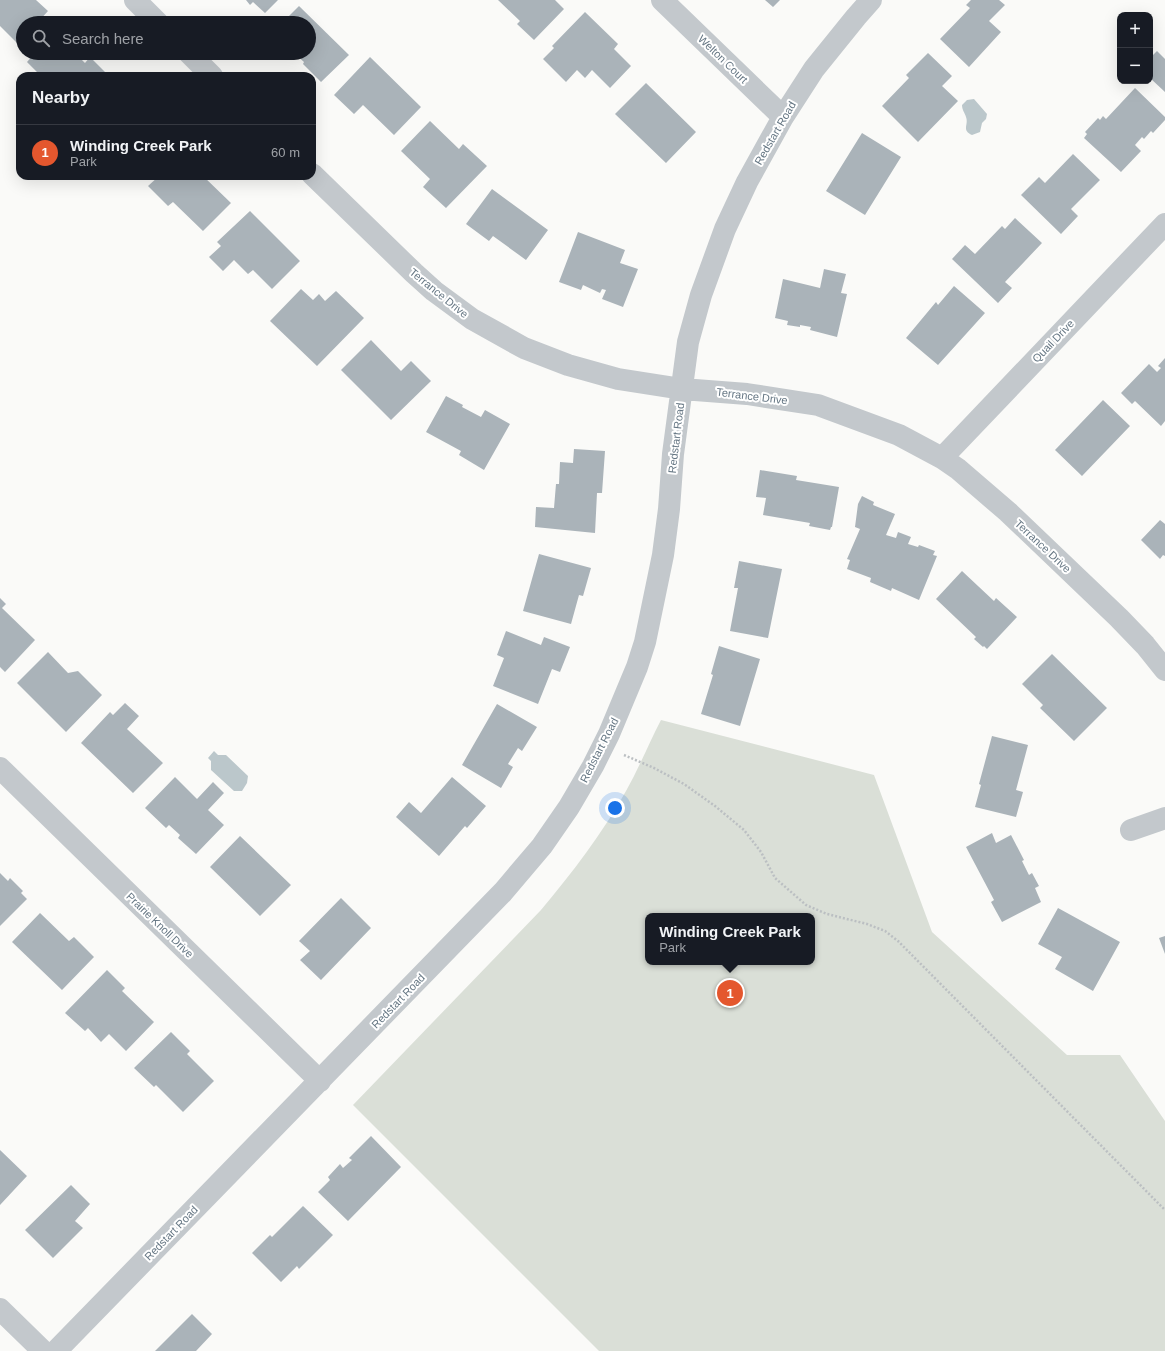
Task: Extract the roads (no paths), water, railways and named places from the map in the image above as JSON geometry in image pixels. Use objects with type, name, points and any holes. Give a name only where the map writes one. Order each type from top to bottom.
[{"type":"street","points":[[135,0],[151,16]]},
{"type":"street","name":"Welton Court","points":[[662,0],[783,118]]},
{"type":"street","name":"Redstart Road","points":[[56,1351],[503,892],[542,846],[569,807],[604,746],[637,667],[645,642],[665,540],[673,454],[688,342],[701,295],[726,229],[747,182],[783,118],[814,69],[856,16],[871,0]]},
{"type":"street","points":[[196,60],[208,72]]},
{"type":"street","name":"Terrance Drive","points":[[316,178],[414,274],[434,291],[488,329],[524,348],[568,365],[618,379],[682,389],[747,394],[818,405],[899,435],[942,458],[1008,512],[1145,645],[1165,670]]},
{"type":"street","name":"Quail Drive","points":[[942,458],[1165,224]]},
{"type":"street","name":"Prairie Knoll Drive","points":[[0,768],[320,1081]]},
{"type":"street","points":[[1131,830],[1165,818]]},
{"type":"street","points":[[0,1309],[43,1351]]},
{"type":"place","name":"Winding Creek Park","points":[[730,993]]}]
